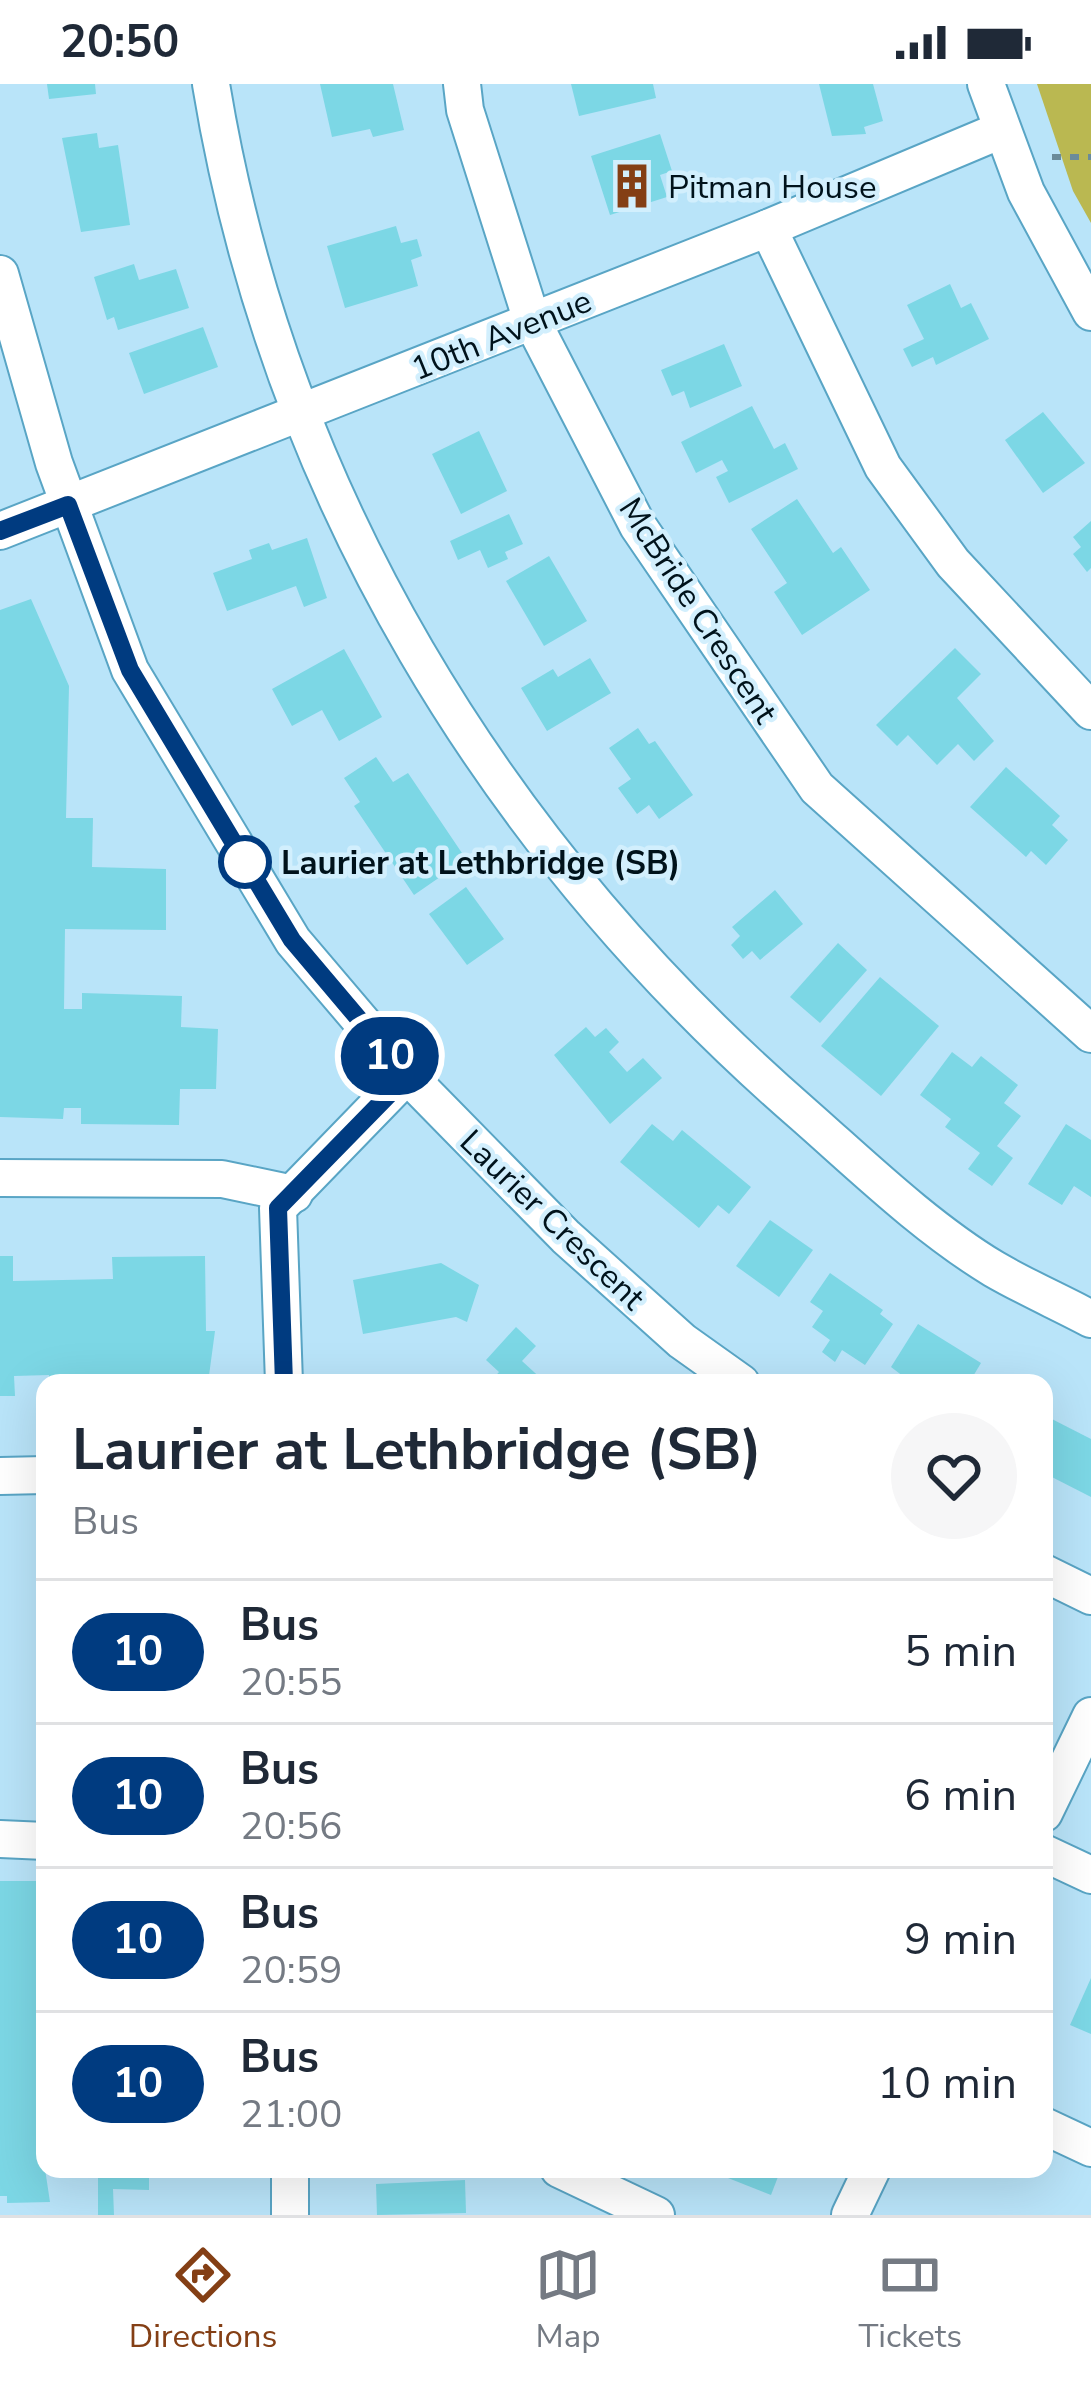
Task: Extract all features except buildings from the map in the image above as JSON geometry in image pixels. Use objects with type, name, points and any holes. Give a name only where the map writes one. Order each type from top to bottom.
[{"type":"street","points":[[211,84],[254,283],[299,413],[375,578],[426,671],[501,790],[606,921],[726,1048],[863,1168],[991,1267],[1091,1319]]},
{"type":"street","name":"McBride Crescent","points":[[462,84],[465,110],[532,321],[638,526],[817,788],[1091,1034]]},
{"type":"street","points":[[986,84],[999,131],[1091,312]]},
{"type":"street","name":"10th Avenue","points":[[0,530],[768,228],[999,131]]},
{"type":"street","points":[[768,228],[883,467],[953,562],[1091,711]]},
{"type":"street","name":"Laurier Crescent","points":[[0,274],[68,505],[130,670],[292,940],[407,1076],[609,1280],[729,1374]]},
{"type":"street","points":[[284,1374],[278,1208],[407,1076]]},
{"type":"street","points":[[0,1178],[222,1179],[294,1194]]},
{"type":"street","points":[[0,1476],[36,1475]]},
{"type":"street","points":[[1053,1577],[1091,1596]]},
{"type":"street","points":[[1053,1795],[1091,1716]]},
{"type":"street","points":[[0,1839],[36,1841]]},
{"type":"street","points":[[1053,1856],[1091,1875]]},
{"type":"street","points":[[1053,2130],[1091,2148]]},
{"type":"street","points":[[290,2178],[290,2215]]},
{"type":"street","points":[[578,2178],[656,2215]]},
{"type":"street","points":[[850,2215],[868,2178]]},
{"type":"path","points":[[1042,160],[1091,157]]},
{"type":"shaded area","points":[[1037,84],[1091,84],[1091,223],[1073,191]]},
{"type":"bus line","name":"10","points":[[0,531],[68,505],[130,670],[292,940],[407,1076],[278,1208],[284,1374]]},
{"type":"place","name":"Pitman House","points":[[632,186]]},
{"type":"place","name":"Laurier at Lethbridge (SB)","points":[[245,862]]}]
